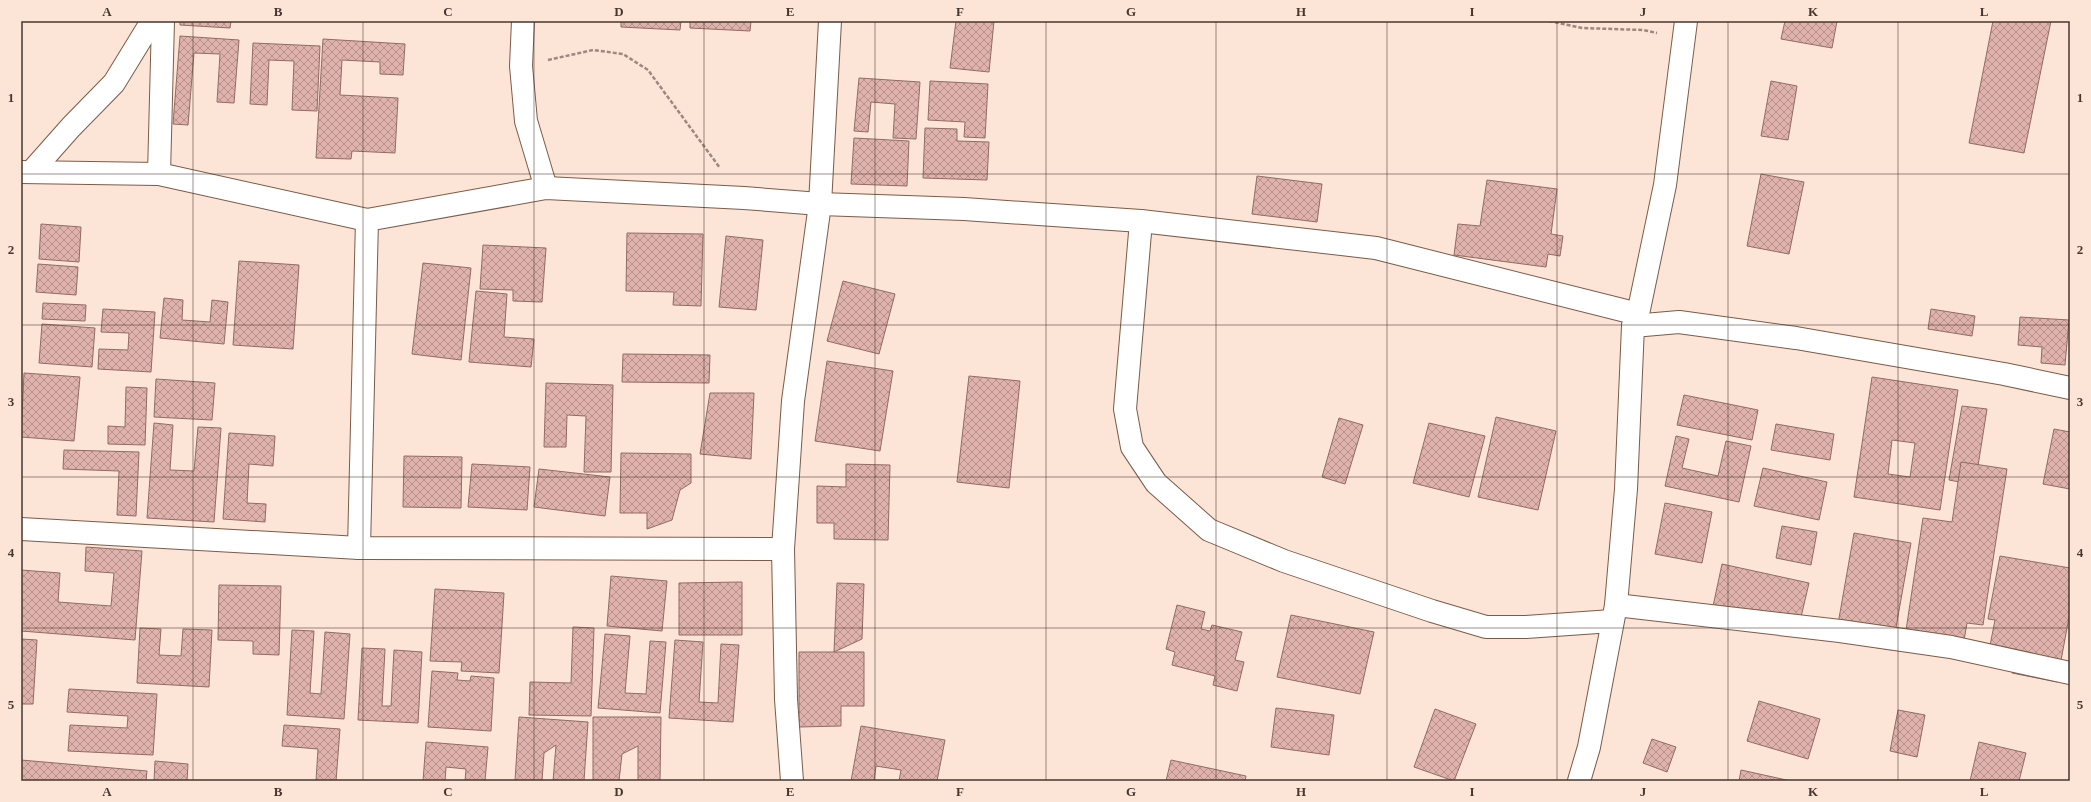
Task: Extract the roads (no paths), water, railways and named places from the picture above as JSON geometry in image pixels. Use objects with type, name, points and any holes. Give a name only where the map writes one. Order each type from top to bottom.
[{"type":"street","points":[[27,172],[114,83],[152,21]]},
{"type":"street","points":[[159,174],[163,21]]},
{"type":"street","points":[[523,21],[521,66],[526,121],[546,188]]},
{"type":"street","points":[[792,781],[786,699],[783,548],[793,401],[820,204],[830,21]]},
{"type":"street","points":[[1579,781],[1589,747],[1614,613],[1626,489],[1635,320],[1665,185],[1684,30]]},
{"type":"street","points":[[27,172],[159,174],[367,220],[546,188],[744,198],[820,204],[964,209],[1141,221],[1376,248],[1635,320],[1679,322],[1788,337],[2004,374],[2070,388]]},
{"type":"street","points":[[359,548],[367,220]]},
{"type":"street","points":[[1141,221],[1125,409],[1132,447],[1156,483],[1209,530],[1284,561],[1432,611],[1486,627],[1526,628],[1614,613],[1892,638],[1951,647],[2070,673]]},
{"type":"street","points":[[21,529],[359,548],[783,548]]}]
